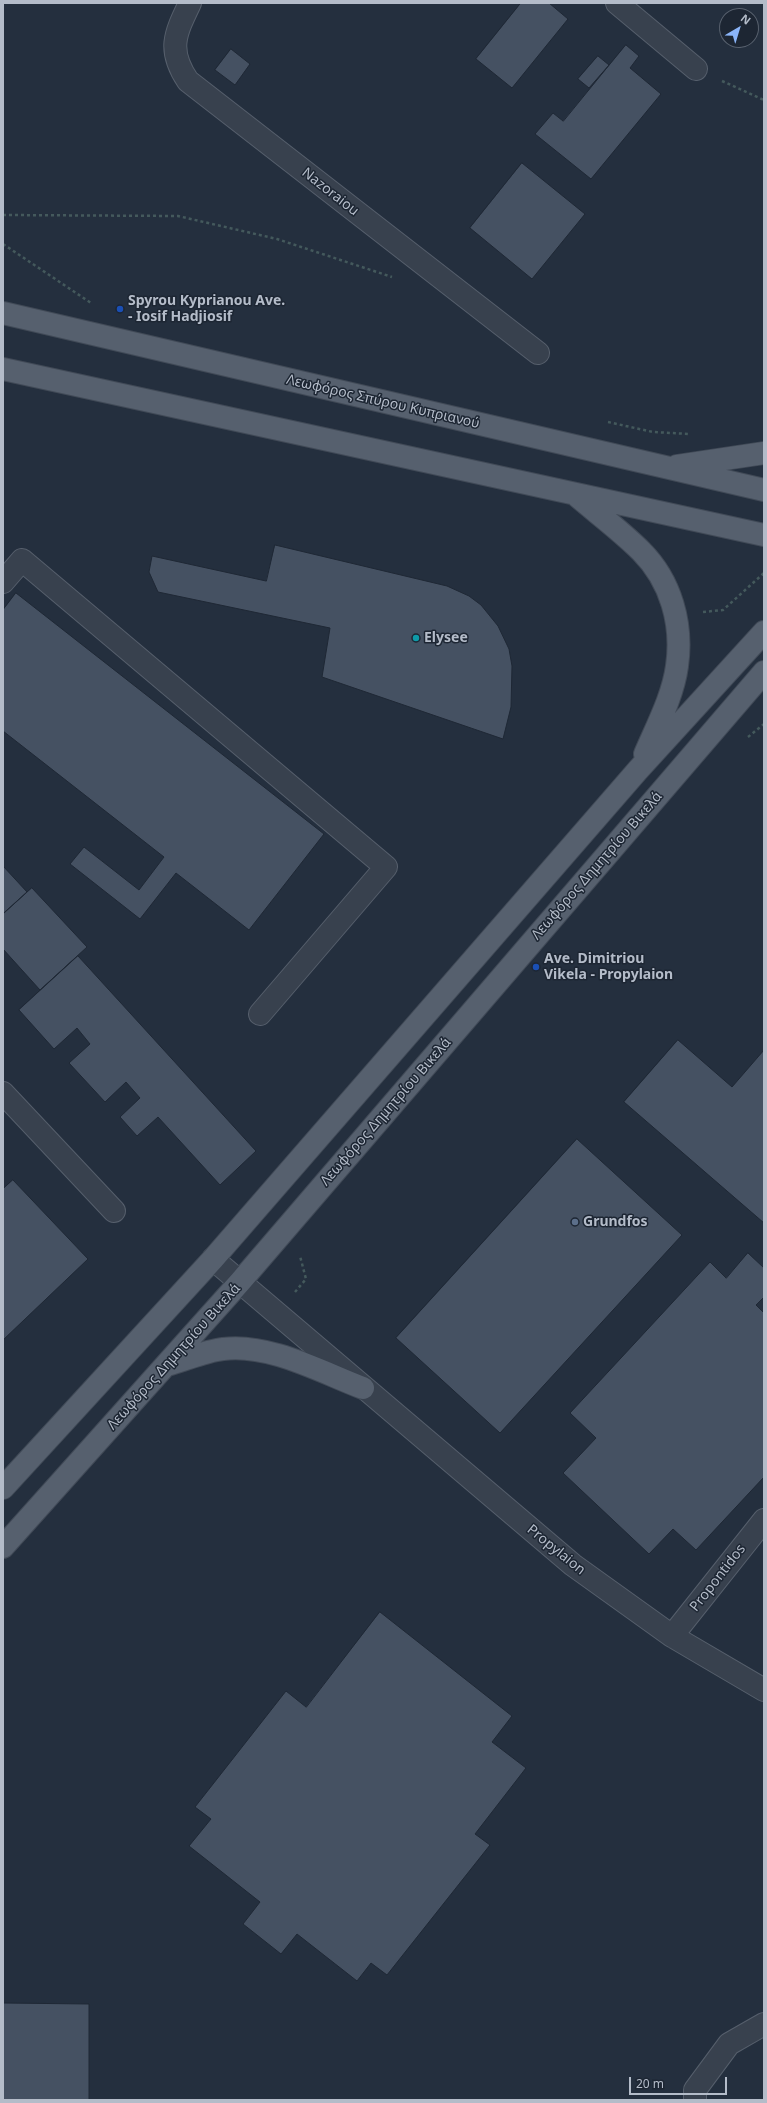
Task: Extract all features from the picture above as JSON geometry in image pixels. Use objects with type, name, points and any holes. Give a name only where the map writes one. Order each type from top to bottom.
[{"type":"main road","name":"Λεωφόρος Σπύρου Κυπριανού","points":[[3,313],[664,468],[764,490]]},
{"type":"main road","points":[[3,369],[764,535]]},
{"type":"main road","points":[[664,468],[764,453]]},
{"type":"main road","points":[[574,494],[642,552],[670,594],[676,614],[677,666],[668,698],[638,770]]},
{"type":"main road","points":[[3,1488],[213,1259],[638,770],[764,632]]},
{"type":"main road","name":"Λεωφόρος Δημητρίου Βικελά","points":[[3,1548],[240,1282],[764,672]]},
{"type":"main road","points":[[732,708],[764,692]]},
{"type":"main road","points":[[167,1365],[223,1349],[250,1349],[272,1353],[363,1388]]},
{"type":"street","name":"Nazoraiou","points":[[190,3],[181,22],[174,52],[178,67],[188,81],[538,353]]},
{"type":"street","points":[[617,3],[696,69]]},
{"type":"street","points":[[3,582],[22,560],[386,867],[260,1014]]},
{"type":"street","points":[[3,1093],[114,1211]]},
{"type":"street","name":"Propylaion","points":[[213,1259],[573,1565],[672,1636],[764,1690]]},
{"type":"street","name":"Propontidos","points":[[672,1636],[764,1520]]},
{"type":"street","points":[[695,2100],[695,2090],[729,2044],[764,2024]]},
{"type":"path","points":[[696,69],[764,100]]},
{"type":"path","points":[[3,215],[178,216],[277,238],[395,278]]},
{"type":"path","points":[[3,244],[94,305]]},
{"type":"path","points":[[602,421],[653,432],[696,434]]},
{"type":"path","points":[[676,614],[723,610],[764,573]]},
{"type":"building","points":[[521,3],[549,3],[568,19],[512,88],[476,59]]},
{"type":"building","points":[[626,45],[639,56],[630,68],[661,94],[591,179],[535,134],[553,113],[563,121]]},
{"type":"building","points":[[231,49],[250,64],[235,85],[215,70]]},
{"type":"building","points":[[598,56],[609,65],[589,88],[578,79]]},
{"type":"building","points":[[522,163],[585,214],[532,279],[470,228]]},
{"type":"building","name":"Elysee","points":[[275,545],[447,586],[469,596],[481,605],[498,626],[509,649],[512,666],[511,707],[503,739],[322,677],[330,628],[158,592],[149,572],[152,556],[266,581]]},
{"type":"building","points":[[16,593],[324,834],[249,930],[176,873],[140,919],[70,864],[84,847],[139,890],[164,857],[3,731],[3,610]]},
{"type":"building","points":[[3,866],[27,892],[3,914]]},
{"type":"building","points":[[32,888],[87,947],[40,990],[3,949],[3,914]]},
{"type":"building","points":[[78,956],[256,1151],[220,1185],[158,1117],[137,1136],[120,1117],[140,1098],[126,1082],[105,1102],[69,1063],[90,1044],[77,1028],[54,1049],[19,1010]]},
{"type":"building","points":[[678,1040],[732,1087],[764,1050],[764,1223],[624,1102]]},
{"type":"building","points":[[577,1139],[682,1235],[500,1433],[396,1338]]},
{"type":"building","points":[[13,1180],[88,1259],[3,1340],[3,1189]]},
{"type":"building","points":[[748,1253],[764,1268],[764,1297],[756,1305],[764,1313],[764,1477],[696,1550],[673,1529],[649,1554],[563,1473],[596,1438],[570,1413],[710,1262],[726,1278]]},
{"type":"building","points":[[380,1612],[512,1716],[492,1742],[526,1768],[475,1834],[490,1845],[387,1975],[371,1963],[357,1981],[297,1934],[281,1954],[243,1924],[260,1902],[189,1846],[211,1819],[195,1807],[286,1691],[306,1707]]},
{"type":"building","points":[[3,2003],[89,2004],[89,2100],[3,2100]]},
{"type":"place","name":"Spyrou Kyprianou Ave. - Iosif Hadjiosif","points":[[120,309]]},
{"type":"place","name":"Elysee","points":[[416,638]]},
{"type":"place","name":"Ave. Dimitriou Vikela - Propylaion","points":[[536,967]]},
{"type":"place","name":"Grundfos","points":[[575,1222]]}]
